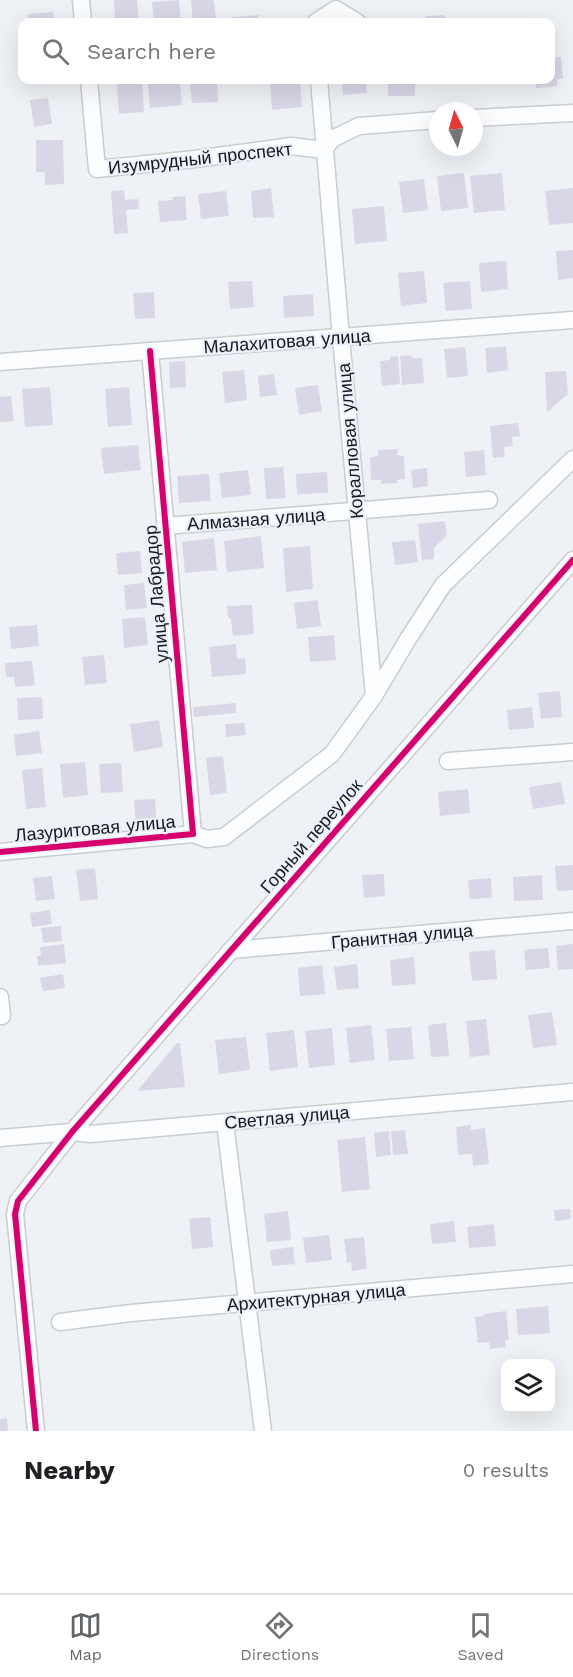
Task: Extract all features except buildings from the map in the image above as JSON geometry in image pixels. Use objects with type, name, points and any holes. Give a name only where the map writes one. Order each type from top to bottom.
[{"type":"street","points":[[81,0],[83,18]]},
{"type":"street","points":[[322,18],[336,9],[351,18]]},
{"type":"street","name":"Изумрудный проспект","points":[[89,84],[97,169],[291,146],[324,150]]},
{"type":"street","name":"Коралловая улица","points":[[319,84],[374,696]]},
{"type":"street","points":[[483,117],[573,113]]},
{"type":"street","points":[[324,150],[332,139],[359,126],[429,121]]},
{"type":"street","name":"Малахитовая улица","points":[[0,362],[573,320]]},
{"type":"street","name":"улица Лабрадор","points":[[150,351],[193,834]]},
{"type":"street","name":"Лазуритовая улица","points":[[0,852],[193,834],[207,839],[224,837],[332,754],[374,696],[442,585],[573,459]]},
{"type":"street","name":"Алмазная улица","points":[[165,526],[489,500]]},
{"type":"street","name":"Горный переулок","points":[[36,1431],[15,1215],[18,1201],[72,1132],[573,560]]},
{"type":"street","points":[[448,761],[573,752]]},
{"type":"street","name":"Гранитная улица","points":[[231,950],[573,921]]},
{"type":"street","points":[[0,997],[2,1016]]},
{"type":"street","name":"Светлая улица","points":[[0,1138],[72,1132],[90,1134],[573,1092]]},
{"type":"street","points":[[225,1122],[263,1431]]},
{"type":"street","name":"Архитектурная улица","points":[[60,1322],[131,1313],[573,1274]]},
{"type":"cycle path","points":[[0,852],[193,834],[150,351]]},
{"type":"cycle path","points":[[36,1431],[15,1214],[18,1201],[72,1132],[573,560]]}]
